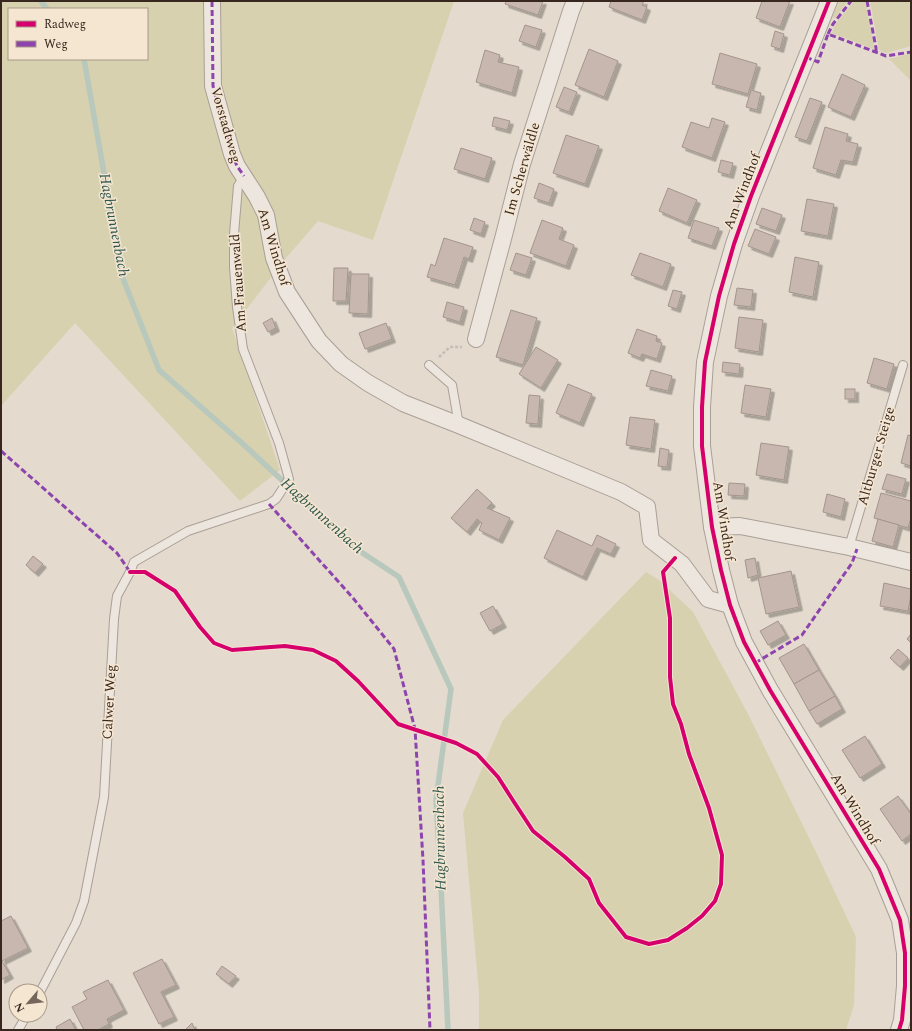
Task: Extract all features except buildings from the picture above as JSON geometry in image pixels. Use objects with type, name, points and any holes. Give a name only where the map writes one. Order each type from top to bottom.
[{"type":"street","name":"Vorstadtweg","points":[[212,1],[213,86],[232,154],[237,166],[244,176]]},
{"type":"street","name":"Im Scherwäldle","points":[[470,343],[504,235],[522,164],[575,1]]},
{"type":"street","name":"Am Windhof","points":[[829,1],[751,196],[734,244],[719,296],[705,362],[702,407],[702,446],[712,527],[721,570],[730,605],[744,642],[770,690],[879,869],[900,920],[905,953],[905,986],[900,1025]]},
{"type":"street","name":"Am Windhof","points":[[244,176],[266,215],[274,258],[287,292],[319,341],[341,364],[368,383],[403,403],[621,492],[647,507],[652,540],[682,564],[708,599],[730,605]]},
{"type":"street","points":[[712,527],[740,526],[849,547],[911,562]]},
{"type":"lane","name":"Am Frauenwald","points":[[244,176],[238,186],[234,234],[236,299],[243,349],[279,443],[289,479],[276,499]]},
{"type":"lane","points":[[429,365],[452,385],[459,425]]},
{"type":"lane","name":"Altburger Steige","points":[[849,547],[903,365]]},
{"type":"lane","name":"Calwer Weg","points":[[45,983],[76,923],[84,901],[104,797],[117,596],[134,562],[188,531],[269,504],[276,499]]},
{"type":"path","points":[[429,365],[450,347],[470,343]]},
{"type":"shaded area","points":[[1,1],[454,1],[373,240],[318,221],[286,258],[232,328],[280,470],[240,501],[75,323],[1,406]]},
{"type":"shaded area","points":[[839,1],[848,1],[835,18],[832,18]]},
{"type":"shaded area","points":[[854,1],[865,1],[874,47],[873,49],[832,33],[835,25]]},
{"type":"shaded area","points":[[870,1],[909,1],[911,11],[911,46],[886,53],[879,50]]},
{"type":"shaded area","points":[[911,55],[911,81],[889,59]]},
{"type":"shaded area","points":[[646,572],[659,580],[693,612],[748,714],[856,937],[854,1005],[846,1030],[479,1030],[479,993],[463,813],[503,720]]},
{"type":"waterway","name":"Hagbrunnenbach","points":[[41,1],[46,8]]},
{"type":"waterway","name":"Hagbrunnenbach","points":[[84,60],[122,276],[159,370],[243,444],[349,544],[399,577],[451,689],[436,800],[448,1030]]},
{"type":"marked path","points":[[212,1],[213,86],[232,154],[237,166],[244,176]]},
{"type":"marked path","points":[[828,34],[833,24],[851,1]]},
{"type":"marked path","points":[[867,1],[876,53]]},
{"type":"marked path","points":[[806,57],[818,62],[828,34],[886,56],[911,52]]},
{"type":"marked path","points":[[1,451],[117,553],[130,572]]},
{"type":"marked path","points":[[269,504],[353,598],[394,649],[415,729],[423,860],[430,1030]]},
{"type":"marked path","points":[[755,663],[802,635],[852,563],[857,549]]},
{"type":"cycle path","points":[[829,1],[751,196],[734,244],[719,296],[705,362],[702,407],[702,446],[712,527],[721,570],[730,605],[744,642],[770,690],[879,869],[900,920],[905,953],[905,986],[902,1020],[899,1030]]},
{"type":"cycle path","points":[[130,572],[145,572],[175,591],[200,627],[214,643],[232,650],[285,646],[313,650],[336,661],[358,681],[398,724],[456,743],[477,754],[498,777],[533,831],[589,879],[599,903],[626,937],[649,944],[668,940],[702,916],[715,901],[721,884],[722,855],[709,808],[689,754],[681,724],[673,704],[670,677],[670,618],[663,572],[675,558]]}]
